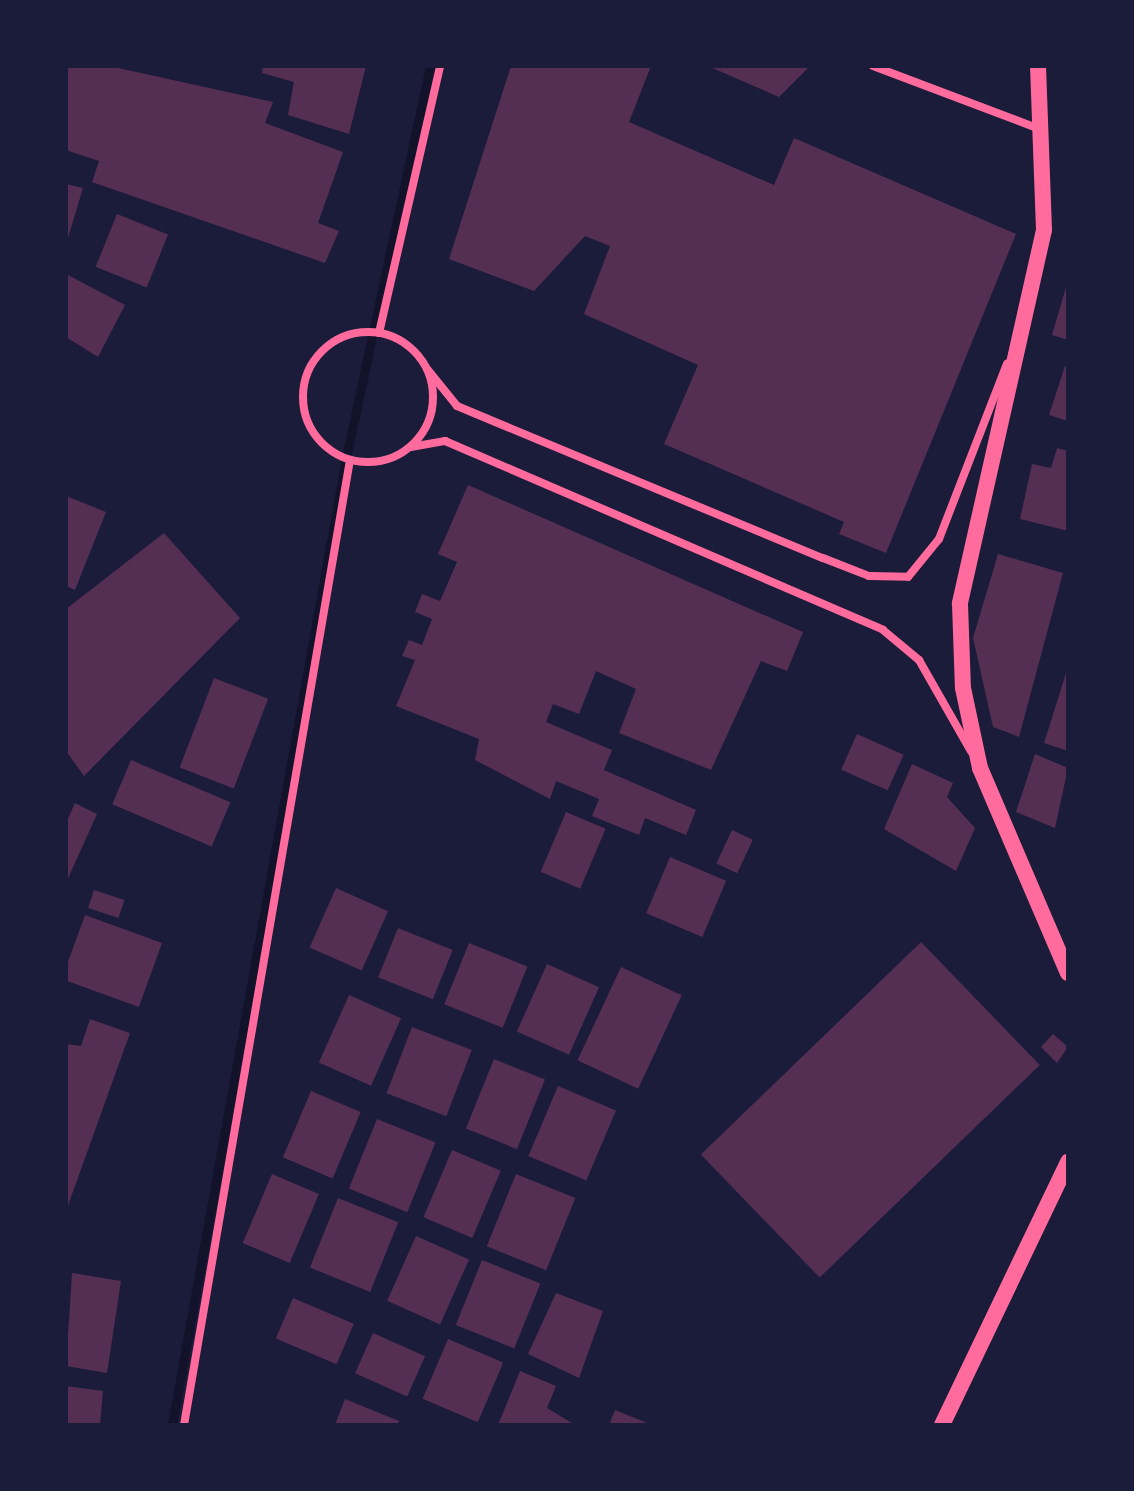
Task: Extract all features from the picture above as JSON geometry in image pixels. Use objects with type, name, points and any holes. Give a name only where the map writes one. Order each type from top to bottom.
[{"type":"main road","points":[[1038,66],[1044,230],[960,604],[963,688],[980,768],[1068,973]]},
{"type":"main road","points":[[942,1425],[1068,1162]]},
{"type":"street","points":[[379,333],[440,66]]},
{"type":"street","points":[[873,66],[1040,129]]},
{"type":"street","points":[[980,768],[919,660],[883,630],[445,441],[411,447],[373,462],[350,460],[315,435],[302,393],[319,353],[336,340],[379,333],[416,353],[457,406],[834,563],[869,576],[908,577],[939,539],[1026,314]]},
{"type":"street","points":[[411,447],[432,412],[428,370]]},
{"type":"street","points":[[184,1425],[350,460]]},
{"type":"building","points":[[67,66],[109,66],[273,102],[265,123],[343,152],[318,223],[339,231],[325,263],[92,182],[99,161],[66,150]]},
{"type":"building","points":[[263,66],[366,66],[349,134],[288,115],[294,82],[262,73]]},
{"type":"building","points":[[511,66],[651,66],[629,122],[774,185],[794,138],[1016,234],[886,553],[839,534],[844,522],[664,444],[698,365],[584,314],[610,246],[585,236],[534,291],[449,259]]},
{"type":"building","points":[[708,66],[810,66],[779,97]]},
{"type":"building","points":[[66,184],[83,188],[67,241],[66,241]]},
{"type":"building","points":[[117,214],[168,235],[147,287],[96,267]]},
{"type":"building","points":[[66,274],[125,305],[98,357],[66,337]]},
{"type":"building","points":[[1068,284],[1068,340],[1052,335]]},
{"type":"building","points":[[1065,366],[1068,367],[1068,421],[1049,415]]},
{"type":"building","points":[[1057,448],[1068,451],[1068,531],[1020,519],[1032,464],[1051,468]]},
{"type":"building","points":[[468,485],[803,632],[787,671],[761,661],[711,770],[619,733],[636,689],[596,671],[579,714],[553,704],[546,722],[612,750],[604,770],[696,810],[686,835],[645,818],[639,835],[592,816],[599,799],[556,781],[550,799],[475,760],[479,739],[396,706],[415,660],[402,656],[409,640],[422,645],[432,619],[415,612],[422,594],[440,601],[457,562],[438,554]]},
{"type":"building","points":[[66,496],[106,512],[75,590],[66,586]]},
{"type":"building","points":[[164,533],[240,618],[84,776],[66,751],[66,609]]},
{"type":"building","points":[[998,554],[1063,573],[1019,737],[993,727],[973,638]]},
{"type":"building","points":[[1068,670],[1068,751],[1044,743]]},
{"type":"building","points":[[214,678],[268,699],[234,788],[180,768]]},
{"type":"building","points":[[857,734],[904,755],[888,790],[841,770]]},
{"type":"building","points":[[1035,754],[1068,768],[1055,828],[1016,812]]},
{"type":"building","points":[[131,760],[230,802],[212,846],[112,804]]},
{"type":"building","points":[[912,764],[953,783],[947,797],[975,828],[956,871],[884,829]]},
{"type":"building","points":[[75,803],[97,814],[66,883],[66,823]]},
{"type":"building","points":[[566,812],[606,829],[580,889],[541,872]]},
{"type":"building","points":[[732,830],[753,840],[737,873],[716,864]]},
{"type":"building","points":[[670,857],[726,881],[702,937],[646,913]]},
{"type":"building","points":[[336,888],[388,911],[362,971],[310,947]]},
{"type":"building","points":[[94,890],[124,900],[119,918],[88,908]]},
{"type":"building","points":[[85,915],[162,943],[139,1007],[66,980],[66,967]]},
{"type":"building","points":[[398,928],[453,950],[433,999],[378,977]]},
{"type":"building","points":[[921,942],[1040,1065],[820,1278],[701,1155]]},
{"type":"building","points":[[469,943],[527,967],[503,1028],[444,1004]]},
{"type":"building","points":[[547,964],[599,987],[569,1055],[517,1032]]},
{"type":"building","points":[[621,967],[682,995],[638,1089],[577,1060]]},
{"type":"building","points":[[349,995],[401,1018],[371,1086],[319,1063]]},
{"type":"building","points":[[90,1019],[130,1033],[66,1211],[66,1044],[81,1046]]},
{"type":"building","points":[[412,1027],[472,1050],[446,1116],[387,1093]]},
{"type":"building","points":[[1053,1034],[1068,1047],[1057,1063],[1041,1047]]},
{"type":"building","points":[[494,1059],[545,1080],[517,1149],[466,1129]]},
{"type":"building","points":[[558,1086],[616,1111],[586,1181],[528,1156]]},
{"type":"building","points":[[311,1091],[361,1112],[333,1178],[283,1157]]},
{"type":"building","points":[[377,1119],[435,1143],[407,1212],[349,1189]]},
{"type":"building","points":[[452,1150],[501,1171],[472,1238],[423,1217]]},
{"type":"building","points":[[272,1174],[319,1194],[290,1263],[243,1243]]},
{"type":"building","points":[[516,1174],[575,1198],[546,1270],[487,1246]]},
{"type":"building","points":[[338,1198],[398,1222],[370,1292],[310,1268]]},
{"type":"building","points":[[416,1236],[469,1260],[440,1324],[387,1301]]},
{"type":"building","points":[[482,1260],[540,1284],[514,1349],[456,1325]]},
{"type":"building","points":[[72,1273],[121,1281],[107,1373],[66,1366]]},
{"type":"building","points":[[556,1293],[603,1311],[579,1378],[528,1354]]},
{"type":"building","points":[[293,1298],[354,1324],[337,1364],[276,1339]]},
{"type":"building","points":[[373,1333],[425,1356],[407,1396],[355,1373]]},
{"type":"building","points":[[448,1339],[503,1362],[478,1422],[423,1399]]},
{"type":"building","points":[[520,1371],[556,1386],[547,1408],[575,1425],[498,1425]]},
{"type":"building","points":[[66,1386],[103,1391],[100,1425],[66,1425]]},
{"type":"building","points":[[345,1399],[399,1421],[397,1425],[335,1425]]},
{"type":"building","points":[[615,1410],[652,1425],[609,1425]]},
{"type":"waterway","points":[[172,1425],[346,458],[430,66]]}]
